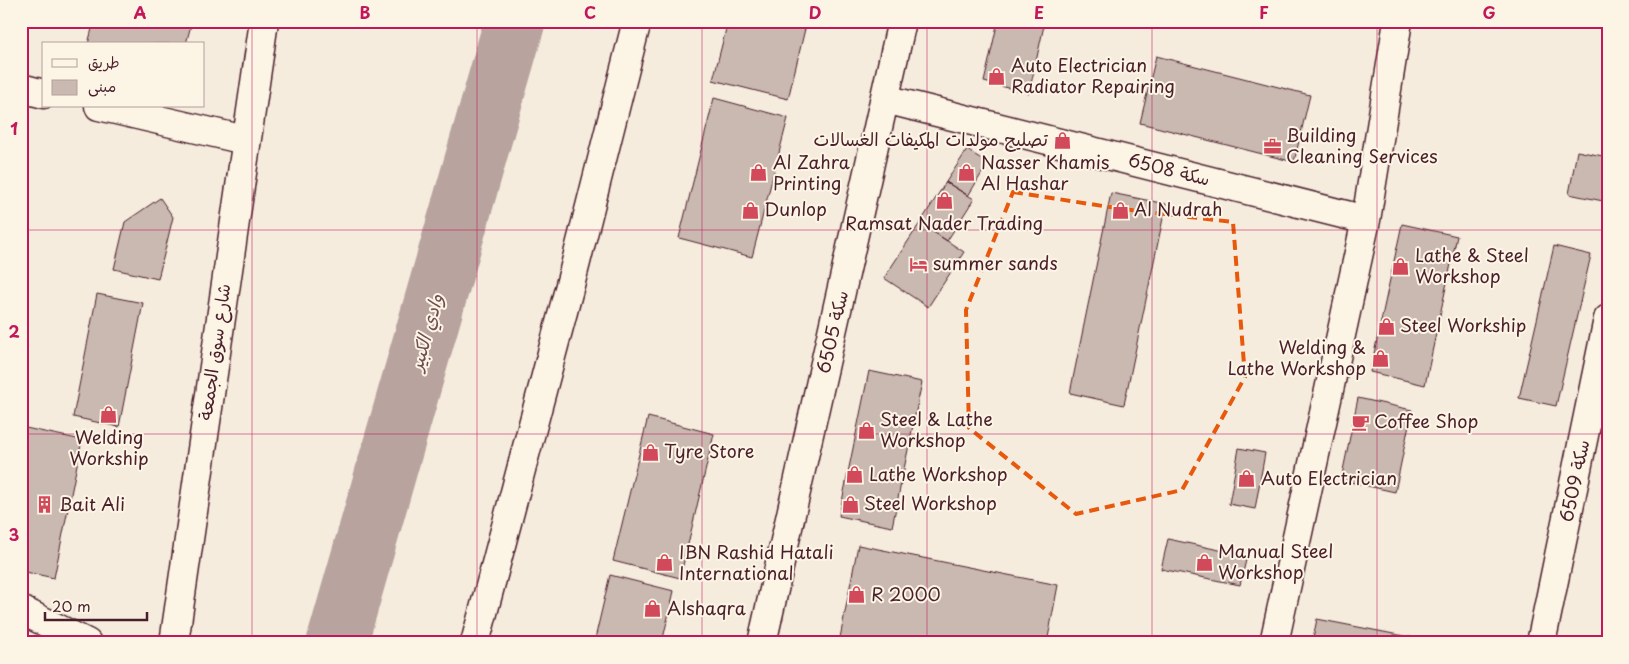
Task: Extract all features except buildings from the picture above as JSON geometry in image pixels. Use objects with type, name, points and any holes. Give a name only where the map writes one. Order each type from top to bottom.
[{"type":"street","name":"شارع سوق الجمعة","points":[[174,643],[245,140],[264,21]]},
{"type":"street","name":"شارع سوق الجمعة","points":[[258,62],[275,21]]},
{"type":"street","points":[[475,643],[574,270],[637,21]]},
{"type":"street","name":"سكة 6505","points":[[762,643],[902,21]]},
{"type":"street","points":[[1274,643],[1366,220],[1398,21]]},
{"type":"street","points":[[21,88],[42,93]]},
{"type":"street","name":"سكة 6508","points":[[885,99],[1366,220]]},
{"type":"street","points":[[108,108],[245,140]]},
{"type":"street","name":"سكة 6509","points":[[1541,643],[1608,320]]},
{"type":"street","points":[[21,610],[86,643]]},
{"type":"highlighted area","points":[[1013,192],[1122,209],[1233,222],[1245,377],[1182,490],[1076,514],[969,428],[966,310]]},
{"type":"waterway","name":"وادي الكبير","points":[[337,643],[515,21]]},
{"type":"place","name":"Auto Electrician Radiator Repairing","points":[[997,76]]},
{"type":"place","name":"تصليح مولدات المكيفات الغسالات","points":[[1062,140]]},
{"type":"place","name":"Building Cleaning Services","points":[[1272,146]]},
{"type":"place","name":"Al Zahra Printing","points":[[759,173]]},
{"type":"place","name":"Nasser Khamis Al Hashar","points":[[967,173]]},
{"type":"place","name":"Ramsat Nader Trading","points":[[944,201]]},
{"type":"place","name":"Dunlop","points":[[750,210]]},
{"type":"place","name":"Al Nudrah","points":[[1120,210]]},
{"type":"place","name":"summer sands","points":[[919,264]]},
{"type":"place","name":"Lathe & Steel Workshop","points":[[1401,266]]},
{"type":"place","name":"Steel Workship","points":[[1386,326]]},
{"type":"place","name":"Welding & Lathe Workshop","points":[[1380,358]]},
{"type":"place","name":"Welding Workship","points":[[109,415]]},
{"type":"place","name":"Coffee Shop","points":[[1360,422]]},
{"type":"place","name":"Steel & Lathe Workshop","points":[[866,430]]},
{"type":"place","name":"Tyre Store","points":[[650,452]]},
{"type":"place","name":"Lathe Workshop","points":[[855,475]]},
{"type":"place","name":"Auto Electrician","points":[[1247,479]]},
{"type":"place","name":"Steel Workshop","points":[[850,504]]},
{"type":"place","name":"Bait Ali","points":[[45,505]]},
{"type":"place","name":"Manual Steel Workshop","points":[[1204,562]]},
{"type":"place","name":"IBN Rashid Hatali International","points":[[665,563]]},
{"type":"place","name":"R 2000","points":[[857,595]]},
{"type":"place","name":"Alshaqra","points":[[653,609]]}]
